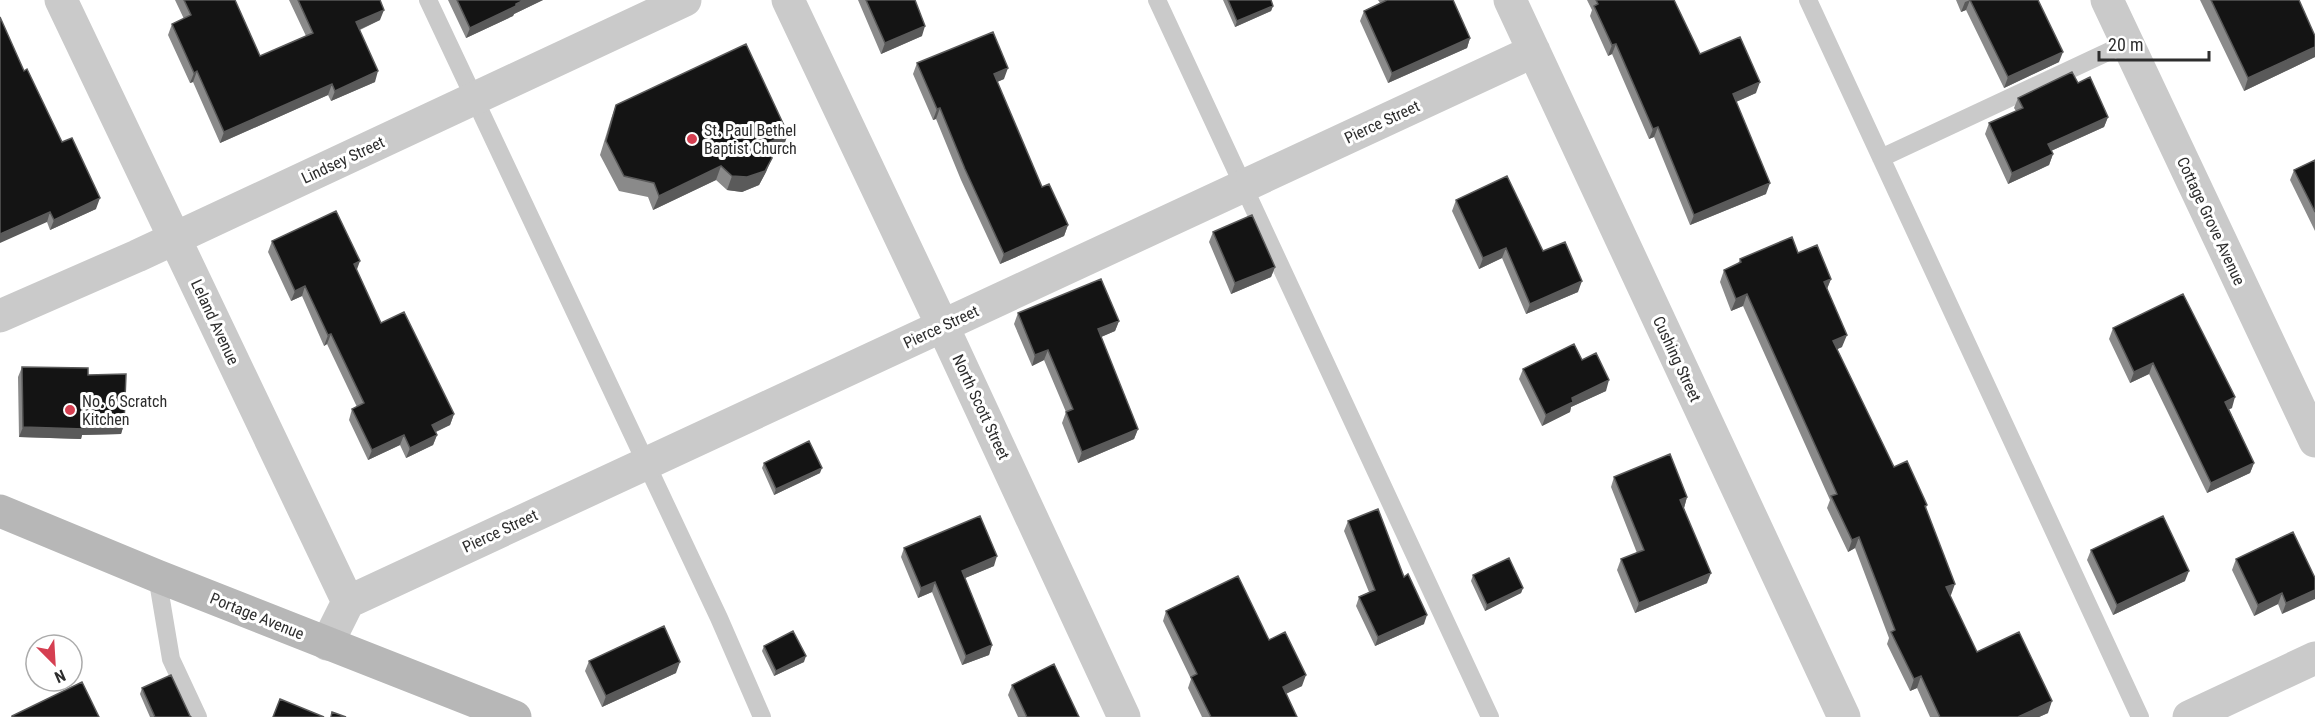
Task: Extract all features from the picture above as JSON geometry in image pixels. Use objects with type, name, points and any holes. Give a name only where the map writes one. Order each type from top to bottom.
[{"type":"main road","name":"Portage Avenue","points":[[0,511],[503,714]]},
{"type":"street","name":"Leland Avenue","points":[[61,0],[348,602]]},
{"type":"street","name":"Lindsey Street","points":[[0,316],[175,238],[685,0]]},
{"type":"street","name":"North Scott Street","points":[[788,0],[943,326],[1124,717]]},
{"type":"street","name":"Cushing Street","points":[[1510,0],[1844,717]]},
{"type":"street","name":"Cottage Grove Avenue","points":[[2108,0],[2315,441]]},
{"type":"street","name":"Pierce Street","points":[[348,602],[1534,51]]},
{"type":"street","points":[[327,644],[348,602]]},
{"type":"street","points":[[2188,717],[2315,658]]},
{"type":"lane","points":[[428,0],[719,618],[762,717]]},
{"type":"lane","points":[[1157,0],[1490,717]]},
{"type":"lane","points":[[1808,0],[2140,717]]},
{"type":"lane","points":[[1881,158],[2127,43]]},
{"type":"lane","points":[[157,576],[171,659],[198,717]]},
{"type":"building","points":[[184,0],[235,0],[260,56],[313,33],[298,0],[380,0],[384,10],[356,22],[378,71],[335,91],[332,84],[224,132],[197,71],[194,73],[172,24],[191,15]]},
{"type":"building","points":[[457,0],[524,0],[470,28]]},
{"type":"building","points":[[866,0],[915,0],[925,26],[885,43]]},
{"type":"building","points":[[1228,0],[1271,0],[1273,6],[1237,21]]},
{"type":"building","points":[[1387,0],[1453,0],[1470,38],[1392,73],[1364,11]]},
{"type":"building","points":[[1596,0],[1674,0],[1700,54],[1740,37],[1760,82],[1733,94],[1770,183],[1694,215],[1658,127],[1653,129],[1616,44],[1612,45],[1594,6],[1598,4]]},
{"type":"building","points":[[1970,0],[2038,0],[2063,52],[2008,77]]},
{"type":"building","points":[[2211,0],[2299,0],[2315,36],[2315,47],[2248,78]]},
{"type":"building","points":[[0,17],[24,71],[27,69],[62,142],[72,138],[100,198],[54,220],[50,212],[0,234]]},
{"type":"building","points":[[993,32],[1008,68],[994,74],[1042,187],[1049,184],[1068,225],[1004,254],[940,108],[937,109],[917,63]]},
{"type":"building","name":"St. Paul Bethel Baptist Church","points":[[746,44],[788,134],[770,142],[772,158],[765,171],[747,177],[732,176],[721,166],[659,196],[654,183],[624,176],[606,141],[616,105]]},
{"type":"building","points":[[2072,72],[2078,83],[2090,77],[2108,117],[2048,144],[2053,154],[2012,173],[1989,123],[2023,108],[2018,98]]},
{"type":"building","points":[[2315,160],[2315,212],[2294,170]]},
{"type":"building","points":[[1507,176],[1543,251],[1565,242],[1582,281],[1530,304],[1506,248],[1483,258],[1456,200]]},
{"type":"building","points":[[336,211],[360,261],[354,264],[381,323],[404,312],[454,414],[432,425],[437,435],[410,448],[404,435],[372,450],[352,409],[364,403],[331,334],[328,335],[305,286],[295,291],[272,241]]},
{"type":"building","points":[[1252,215],[1275,267],[1235,283],[1213,232]]},
{"type":"building","points":[[1792,237],[1798,253],[1817,245],[1831,279],[1824,282],[1847,335],[1833,341],[1894,467],[1907,461],[1927,505],[1925,506],[1955,584],[1946,587],[1977,652],[2019,632],[2052,701],[2018,717],[1940,717],[1921,676],[1914,679],[1891,632],[1895,630],[1859,537],[1852,540],[1831,496],[1837,494],[1747,294],[1736,299],[1724,270],[1741,262],[1740,259]]},
{"type":"building","points":[[1101,279],[1119,321],[1098,329],[1138,429],[1082,452],[1066,412],[1073,409],[1048,350],[1035,355],[1018,313]]},
{"type":"building","points":[[2183,294],[2235,397],[2225,402],[2254,463],[2211,483],[2153,363],[2134,372],[2113,328]]},
{"type":"building","points":[[1574,344],[1582,360],[1596,353],[1609,380],[1572,398],[1573,402],[1546,415],[1523,369]]},
{"type":"building","name":"No. 6 Scratch Kitchen","points":[[22,367],[88,368],[88,375],[126,374],[124,424],[86,424],[85,429],[23,427]]},
{"type":"building","points":[[809,441],[822,468],[776,489],[764,463]]},
{"type":"building","points":[[1670,454],[1687,497],[1680,500],[1711,573],[1639,603],[1621,559],[1644,550],[1614,477]]},
{"type":"building","points":[[1378,509],[1404,577],[1408,574],[1427,615],[1378,637],[1359,597],[1375,590],[1348,521]]},
{"type":"building","points":[[980,516],[997,556],[962,571],[992,645],[966,656],[935,582],[921,588],[904,548]]},
{"type":"building","points":[[2163,516],[2189,571],[2117,605],[2091,550]]},
{"type":"building","points":[[2293,532],[2315,578],[2315,590],[2286,603],[2282,593],[2258,605],[2236,559]]},
{"type":"building","points":[[1509,558],[1523,588],[1487,605],[1473,575]]},
{"type":"building","points":[[1238,576],[1269,640],[1285,632],[1306,675],[1283,687],[1297,717],[1211,717],[1191,677],[1197,674],[1166,611]]},
{"type":"building","points":[[664,626],[680,662],[606,696],[589,661]]},
{"type":"building","points":[[793,631],[806,656],[776,671],[764,646]]},
{"type":"building","points":[[1054,664],[1079,717],[1027,717],[1012,685]]},
{"type":"building","points":[[171,675],[191,717],[155,717],[142,688]]},
{"type":"building","points":[[84,686],[99,717],[12,717],[59,693],[84,693]]},
{"type":"building","points":[[280,699],[324,717],[273,717]]},
{"type":"building","points":[[332,712],[346,717],[331,717]]},
{"type":"place","name":"St. Paul Bethel Baptist Church","points":[[692,139]]},
{"type":"place","name":"No. 6 Scratch Kitchen","points":[[70,410]]}]
